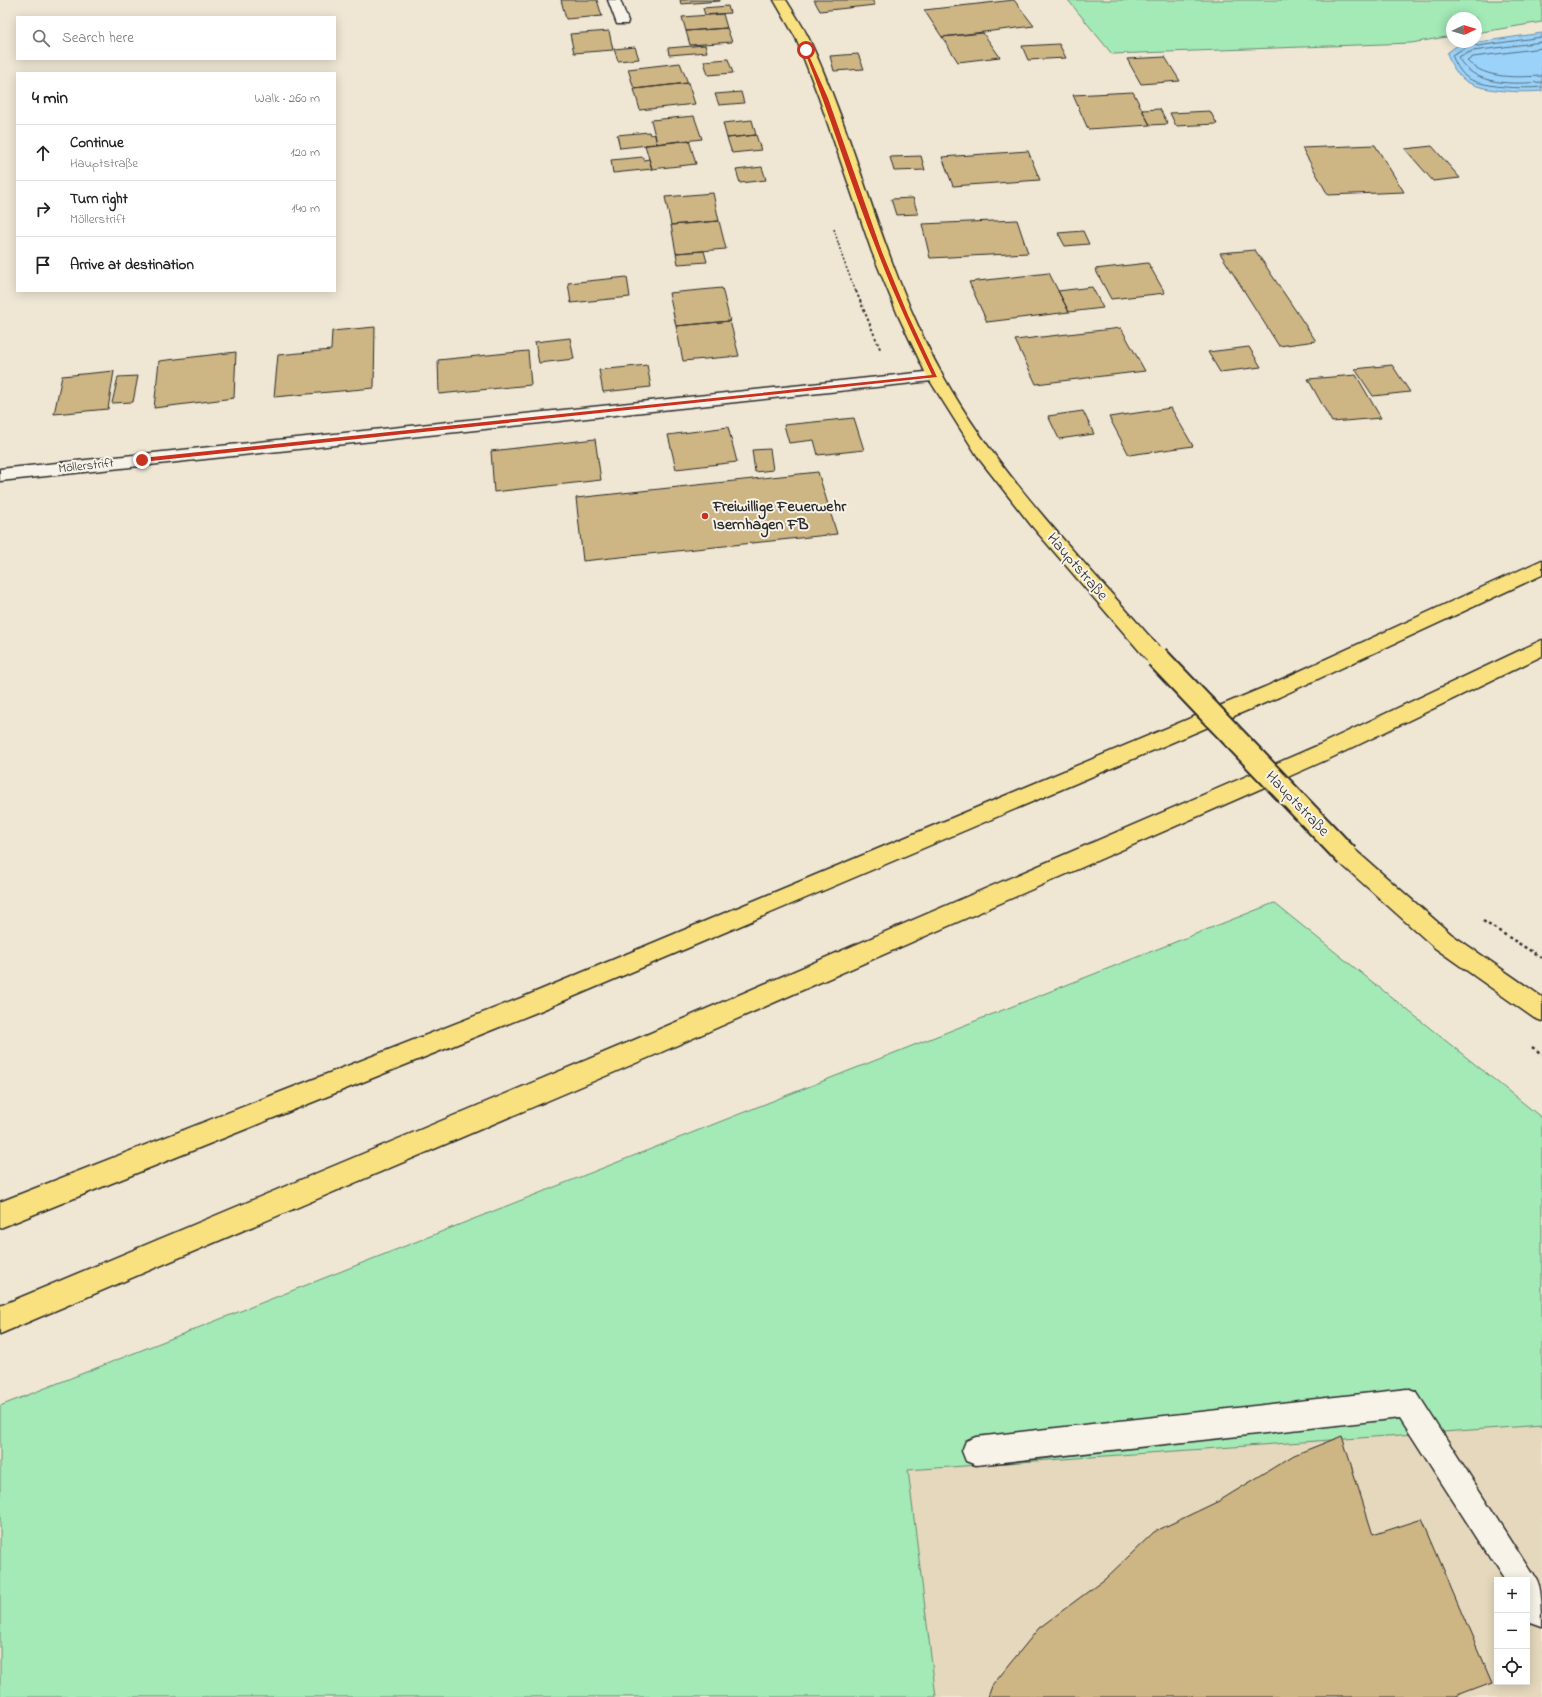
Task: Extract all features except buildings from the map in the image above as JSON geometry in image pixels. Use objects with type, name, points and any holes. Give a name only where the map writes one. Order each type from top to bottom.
[{"type":"main road","name":"Hauptstraße","points":[[780,0],[802,38],[826,98],[880,252],[906,315],[935,376],[986,456],[1037,521],[1150,650],[1348,856],[1443,941],[1542,1010]]},
{"type":"main road","points":[[0,1215],[534,1003],[1272,692],[1542,568]]},
{"type":"main road","points":[[0,1320],[648,1046],[1319,754],[1542,647]]},
{"type":"street","points":[[614,0],[622,21]]},
{"type":"street","name":"Möllerstrift","points":[[0,475],[935,376]]},
{"type":"street","points":[[976,1451],[1407,1403],[1520,1577]]},
{"type":"street","points":[[1530,1593],[1542,1612]]},
{"type":"shaded area","points":[[1542,1425],[1542,1697],[936,1697],[908,1470]]},
{"type":"green space","points":[[1068,0],[1542,0],[1542,22],[1482,32],[1482,12],[1446,12],[1446,37],[1411,43],[1112,54]]},
{"type":"green space","points":[[1274,903],[1542,1118],[1542,1425],[908,1470],[936,1697],[0,1697],[0,1406]]},
{"type":"water","points":[[1542,33],[1542,91],[1501,91],[1479,87],[1463,79],[1451,64],[1447,53],[1454,48],[1482,48],[1482,42]]},
{"type":"place","name":"Freiwillige Feuerwehr Isernhagen FB","points":[[705,516]]},
{"type":"route","points":[[142,460],[935,376],[906,315],[880,252],[826,98],[806,50]]}]
